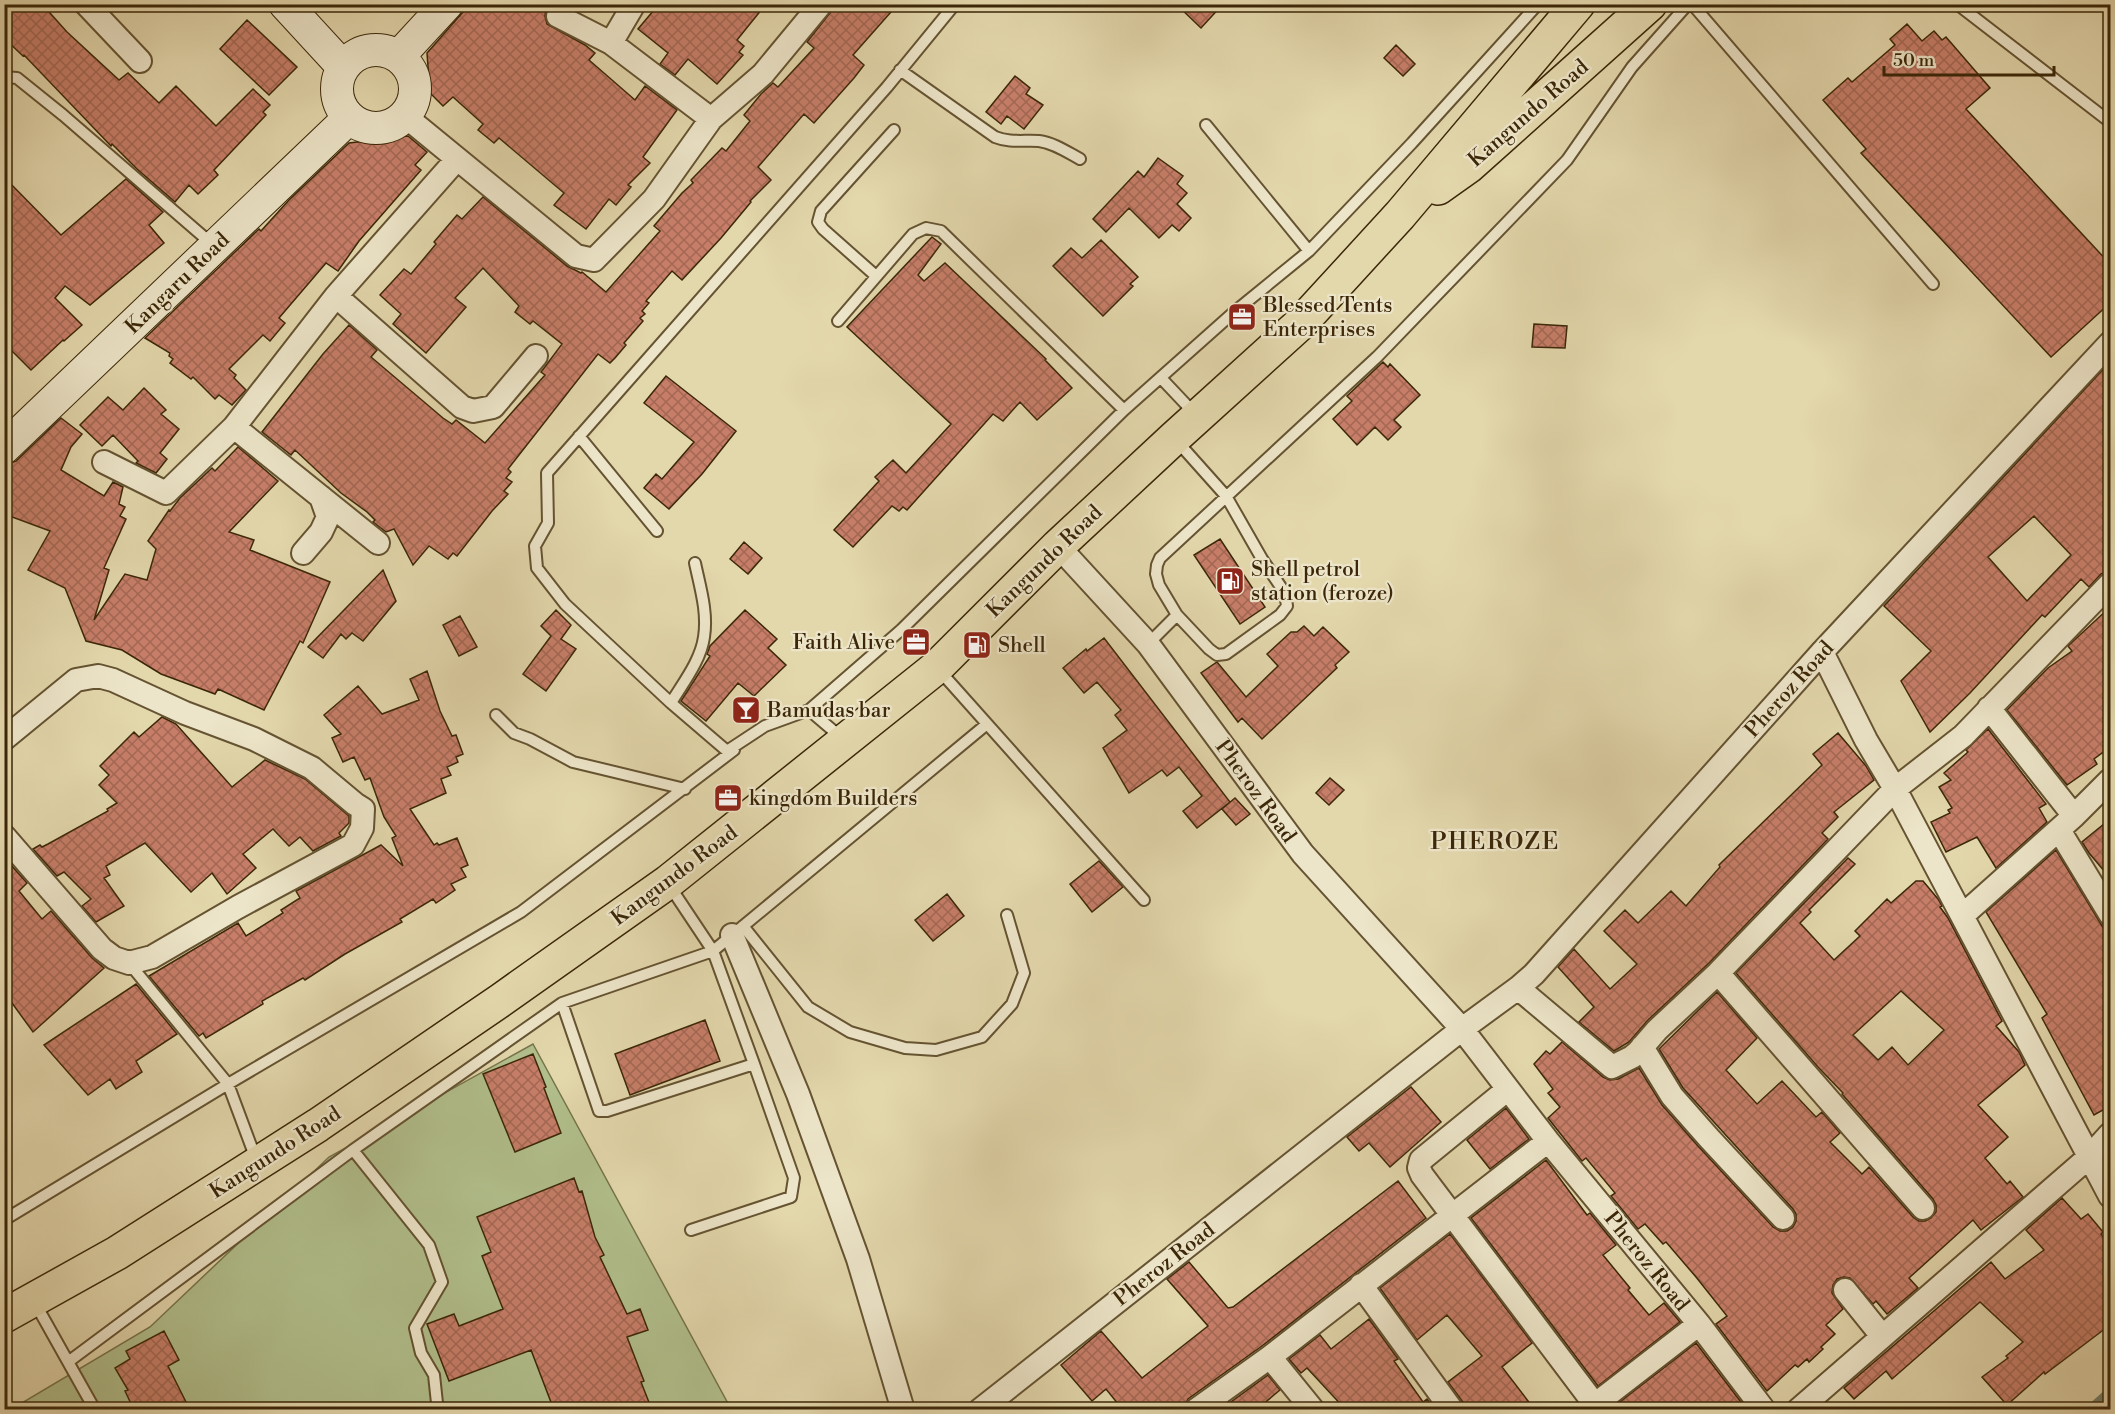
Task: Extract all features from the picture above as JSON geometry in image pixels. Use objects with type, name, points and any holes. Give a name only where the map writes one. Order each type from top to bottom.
[{"type":"highway","name":"Kangundo Road","points":[[4,1316],[117,1253],[258,1164],[405,1066],[668,882],[937,667],[1058,546],[1301,323],[1400,215],[1578,4]]},
{"type":"highway","name":"Kangundo Road","points":[[1400,215],[1469,166],[1650,4]]},
{"type":"main road","points":[[285,4],[343,67]]},
{"type":"main road","points":[[399,56],[447,4]]},
{"type":"main road","points":[[375,49],[399,56],[409,66],[415,78],[416,92],[405,116],[395,124],[383,128],[371,128],[349,118],[342,109],[337,88],[338,76],[343,67],[352,57],[375,49]]},
{"type":"main road","name":"Kangaru Road","points":[[4,448],[349,118]]},
{"type":"street","points":[[87,4],[140,61]]},
{"type":"street","points":[[611,43],[634,4]]},
{"type":"street","points":[[405,116],[576,256],[594,260],[654,199],[711,119],[763,74],[821,4]]},
{"type":"street","points":[[558,16],[611,43],[711,119]]},
{"type":"street","points":[[104,462],[166,493],[234,427],[336,296],[457,159]]},
{"type":"street","points":[[336,296],[462,407],[473,411],[493,406],[536,356]]},
{"type":"street","name":"Pheroz Road","points":[[980,1410],[1534,974],[1822,652],[2110,343]]},
{"type":"street","points":[[234,427],[378,543]]},
{"type":"street","points":[[303,553],[321,532],[328,517],[321,497]]},
{"type":"street","name":"Pheroz Road","points":[[1058,546],[1148,644],[1303,854],[1462,1029],[1548,1141],[1699,1324],[1764,1410]]},
{"type":"street","points":[[1518,988],[1612,1067],[1632,1057],[1657,1030],[1718,973],[1894,789],[1963,736],[2110,584]]},
{"type":"street","points":[[1822,652],[1866,740],[2110,1196]]},
{"type":"street","points":[[4,739],[76,680],[98,676],[113,680],[254,739],[312,768],[363,809],[362,828],[353,845],[238,907],[152,957],[129,963],[114,958],[102,949],[4,836]]},
{"type":"street","points":[[1989,708],[2067,823],[2110,914]]},
{"type":"street","points":[[1962,916],[2067,823],[2110,780]]},
{"type":"street","points":[[737,930],[854,1248],[903,1410]]},
{"type":"street","points":[[1718,973],[1923,1208]]},
{"type":"street","points":[[1642,1047],[1672,1096],[1783,1218]]},
{"type":"street","points":[[1508,1089],[1421,1160],[1419,1168],[1594,1408],[1699,1324]]},
{"type":"street","points":[[1798,1410],[2089,1156],[2110,1134]]},
{"type":"street","points":[[1196,1410],[1270,1357],[1548,1141]]},
{"type":"street","points":[[1361,1285],[1452,1410]]},
{"type":"street","points":[[1845,1290],[1882,1336]]},
{"type":"street","points":[[1270,1357],[1313,1410]]},
{"type":"lane","points":[[955,4],[900,70],[547,473],[548,523],[535,546],[537,568],[565,604],[671,703],[727,751],[765,726],[809,710],[901,630],[1124,410],[1233,313],[1309,251],[1413,143],[1538,4]]},
{"type":"lane","points":[[1161,378],[1186,428],[1226,496],[1262,559],[1285,593],[1287,606],[1280,615],[1226,654],[1217,655],[1209,649],[1177,615],[1159,585],[1156,565],[1167,551],[1226,496],[1377,357],[1567,160],[1632,67],[1690,4],[1933,284]]},
{"type":"lane","points":[[1957,4],[2110,122]]},
{"type":"lane","points":[[900,70],[995,137],[1007,142],[1040,141],[1055,145],[1080,159]]},
{"type":"lane","points":[[4,77],[17,78],[63,115],[214,247]]},
{"type":"lane","points":[[1206,125],[1309,251]]},
{"type":"lane","points":[[876,276],[822,229],[818,222],[821,211],[894,130]]},
{"type":"lane","points":[[838,321],[913,234],[926,228],[941,231],[1124,410]]},
{"type":"lane","points":[[579,436],[657,531]]},
{"type":"lane","points":[[671,703],[696,660],[704,638],[705,608],[695,563]]},
{"type":"lane","points":[[1148,644],[1177,615]]},
{"type":"lane","points":[[937,667],[1144,900]]},
{"type":"lane","points":[[809,710],[844,740]]},
{"type":"lane","points":[[496,715],[514,733],[573,762],[686,789]]},
{"type":"lane","points":[[68,1362],[353,1150],[562,1003],[712,951],[987,723]]},
{"type":"lane","points":[[4,1220],[228,1084],[521,912],[686,789],[765,726]]},
{"type":"lane","points":[[668,882],[712,951],[794,1178],[791,1197],[691,1230]]},
{"type":"lane","points":[[737,930],[808,1007],[850,1032],[905,1048],[936,1050],[982,1037],[1012,1004],[1024,973],[1007,915]]},
{"type":"lane","points":[[129,963],[228,1084],[258,1164]]},
{"type":"lane","points":[[562,1003],[599,1111],[608,1112],[754,1064]]},
{"type":"lane","points":[[353,1150],[429,1245],[441,1282],[415,1328],[421,1353],[434,1375],[437,1403],[441,1410]]},
{"type":"lane","points":[[34,1300],[95,1410]]},
{"type":"green space","points":[[533,1044],[731,1409],[10,1410],[150,1327],[329,1157]]},
{"type":"building","points":[[4,4],[42,4],[67,32],[119,80],[128,73],[159,103],[176,86],[216,126],[253,89],[270,105],[263,112],[266,115],[214,170],[218,175],[198,194],[189,185],[175,202],[112,144],[111,146],[24,55],[4,38]]},
{"type":"building","points":[[470,4],[551,4],[546,9],[547,24],[595,53],[589,60],[635,100],[645,86],[677,110],[643,157],[650,163],[628,185],[631,187],[616,205],[609,199],[586,229],[554,205],[564,193],[499,138],[494,143],[478,130],[483,124],[453,97],[443,106],[430,93],[427,53]]},
{"type":"building","points":[[659,4],[766,4],[737,40],[744,46],[739,52],[743,55],[717,84],[688,59],[675,75],[660,64],[668,53],[638,29]]},
{"type":"building","points":[[837,4],[898,4],[853,55],[864,65],[854,78],[814,123],[804,114],[758,167],[771,180],[682,280],[672,271],[646,301],[649,303],[642,311],[645,314],[640,318],[643,321],[624,343],[626,345],[615,358],[610,363],[598,354],[508,469],[511,472],[506,478],[512,482],[504,491],[508,494],[457,556],[453,553],[448,559],[429,546],[413,565],[394,529],[386,532],[373,522],[375,520],[367,512],[341,493],[295,450],[291,455],[262,432],[323,354],[349,325],[377,350],[371,357],[443,418],[452,424],[456,420],[485,443],[545,375],[541,372],[562,344],[533,321],[530,324],[515,312],[519,306],[483,268],[455,298],[466,307],[426,353],[393,324],[401,314],[380,295],[404,269],[411,274],[457,215],[462,219],[483,197],[567,266],[582,272],[606,292],[660,231],[654,226],[693,183],[691,180],[722,148],[726,151],[750,121],[744,115],[761,94],[773,83],[778,87],[814,48],[807,42]]},
{"type":"building","points":[[1176,4],[1223,4],[1201,28]]},
{"type":"building","points":[[247,20],[297,67],[269,95],[220,49]]},
{"type":"building","points":[[1907,24],[1922,41],[1934,31],[1942,40],[1946,37],[1990,88],[1966,109],[2110,264],[2110,303],[2051,357],[1861,153],[1866,149],[1823,100],[1848,78],[1852,82],[1895,45],[1890,39]]},
{"type":"building","points":[[1396,45],[1415,64],[1403,76],[1384,58]]},
{"type":"building","points":[[1015,76],[1030,88],[1026,94],[1043,105],[1024,129],[1007,116],[1001,124],[986,112]]},
{"type":"building","points":[[408,136],[427,152],[415,165],[421,170],[359,241],[338,271],[326,263],[279,318],[285,323],[270,341],[263,335],[229,369],[246,390],[232,405],[219,395],[215,399],[193,377],[191,379],[170,363],[173,359],[169,356],[170,353],[145,338],[259,229],[261,231],[289,200],[349,143]]},
{"type":"building","points":[[1158,158],[1183,176],[1177,184],[1187,193],[1177,204],[1191,218],[1179,231],[1172,225],[1159,238],[1129,208],[1106,232],[1093,219],[1138,171],[1144,177]]},
{"type":"building","points":[[4,177],[61,235],[126,179],[163,212],[149,225],[164,243],[90,305],[65,286],[55,298],[82,325],[31,370],[4,343]]},
{"type":"building","points":[[932,237],[941,244],[918,275],[924,281],[945,263],[1046,359],[1072,388],[1037,420],[1020,402],[1003,421],[993,414],[907,510],[903,507],[899,511],[892,506],[853,547],[834,530],[879,481],[875,477],[893,460],[906,473],[951,424],[847,327]]},
{"type":"building","points":[[1101,240],[1138,277],[1130,284],[1133,286],[1103,316],[1053,266],[1071,248],[1082,258]]},
{"type":"building","points":[[1534,324],[1567,326],[1565,348],[1532,347]]},
{"type":"building","points":[[1383,362],[1388,367],[1390,364],[1420,395],[1394,420],[1401,427],[1388,440],[1375,427],[1357,445],[1333,419],[1352,401],[1347,396]]},
{"type":"building","points":[[2110,362],[2110,571],[2101,574],[2089,587],[2081,579],[2045,617],[2042,615],[1970,693],[1930,732],[1901,681],[1931,651],[1884,606]],"holes":[[[2034,516],[2071,555],[2027,601],[1988,557]]]},
{"type":"building","points":[[666,376],[736,431],[702,474],[669,509],[644,488],[656,474],[662,479],[694,442],[644,403]]},
{"type":"building","points":[[144,388],[166,410],[161,414],[179,429],[160,453],[167,459],[156,473],[136,463],[138,461],[113,435],[102,446],[80,425],[108,397],[123,410]]},
{"type":"building","points":[[61,418],[82,434],[71,447],[61,470],[104,496],[113,482],[123,487],[119,504],[125,507],[120,516],[126,519],[104,568],[109,570],[94,620],[125,574],[147,580],[156,549],[148,541],[169,510],[212,468],[215,471],[238,447],[278,481],[229,532],[254,540],[250,550],[330,582],[303,643],[300,641],[264,710],[218,689],[215,694],[161,674],[122,650],[86,641],[65,588],[28,570],[50,531],[4,514],[4,465],[16,461]]},
{"type":"building","name":"Shell petrol station (feroze)","points":[[1220,539],[1265,607],[1240,624],[1194,555]]},
{"type":"building","points":[[744,542],[762,558],[748,574],[730,559]]},
{"type":"building","points":[[383,570],[396,601],[363,641],[352,633],[346,639],[341,634],[323,658],[308,647]]},
{"type":"building","points":[[2110,603],[2110,747],[2094,759],[2097,764],[2067,785],[2007,710],[2048,668],[2072,651],[2068,646],[2109,608],[2107,606]]},
{"type":"building","points":[[556,610],[571,625],[561,639],[576,649],[546,691],[523,674],[551,636],[541,626]]},
{"type":"building","points":[[745,610],[777,639],[768,648],[786,665],[754,696],[738,683],[706,721],[681,701],[710,656],[707,654],[710,646]]},
{"type":"building","points":[[460,616],[477,647],[459,656],[443,625]]},
{"type":"building","points":[[1304,626],[1314,636],[1323,627],[1349,652],[1335,665],[1337,668],[1262,739],[1242,718],[1238,722],[1201,673],[1217,662],[1246,697],[1278,666],[1267,654],[1291,632],[1297,632]]},
{"type":"building","points":[[1104,638],[1230,802],[1197,828],[1183,811],[1202,796],[1179,767],[1167,776],[1162,770],[1129,793],[1103,748],[1127,730],[1115,715],[1121,710],[1097,682],[1084,693],[1063,668]]},
{"type":"building","points":[[427,671],[440,711],[452,736],[456,735],[463,754],[456,757],[458,762],[447,767],[451,775],[441,779],[446,793],[410,809],[434,845],[457,838],[468,865],[461,868],[466,877],[451,884],[455,890],[436,903],[433,899],[400,919],[402,922],[305,980],[303,978],[262,1001],[263,1004],[206,1038],[203,1033],[199,1036],[149,976],[238,923],[246,936],[283,913],[281,910],[300,898],[296,891],[381,845],[403,866],[392,838],[396,836],[384,817],[370,778],[365,780],[354,757],[343,762],[332,738],[341,734],[324,715],[358,686],[382,714],[419,700],[410,679]]},
{"type":"building","points":[[162,717],[176,724],[232,787],[265,760],[305,779],[349,816],[349,823],[339,833],[341,836],[313,851],[300,837],[289,846],[273,829],[243,854],[256,868],[227,894],[212,873],[191,892],[145,843],[106,866],[110,875],[104,878],[124,906],[96,922],[82,906],[91,899],[64,872],[57,876],[33,849],[48,844],[108,811],[107,809],[117,803],[99,785],[109,775],[100,766],[134,732],[139,737]]},
{"type":"building","points":[[1988,729],[2046,804],[2039,808],[2047,822],[1996,868],[1977,837],[1946,852],[1931,822],[1950,813],[1948,810],[1952,808],[1939,787],[1951,780],[1944,773],[1968,752],[1966,750]]},
{"type":"building","points":[[1838,733],[1866,766],[1874,780],[1834,812],[1838,817],[1822,833],[1828,839],[1709,963],[1648,1020],[1629,1042],[1614,1051],[1579,1022],[1594,1007],[1558,967],[1574,949],[1610,989],[1637,964],[1604,931],[1625,910],[1638,923],[1671,891],[1686,906],[1720,867],[1719,865],[1822,765],[1813,754]]},
{"type":"building","points":[[1330,778],[1344,790],[1329,805],[1316,793]]},
{"type":"building","points":[[1235,798],[1250,814],[1236,825],[1222,809]]},
{"type":"building","points":[[2110,819],[2110,878],[2082,842]]},
{"type":"building","points":[[2056,850],[2110,939],[2110,1106],[2094,1115],[2042,1018],[2047,1014],[1986,912]]},
{"type":"building","points":[[1848,858],[1855,864],[1809,910],[1811,912],[1800,923],[1834,960],[1860,936],[1855,931],[1887,899],[1891,903],[1916,881],[1923,881],[1942,906],[1940,907],[2002,1021],[1996,1026],[2019,1052],[2025,1065],[1978,1105],[2008,1137],[1985,1158],[2007,1184],[2010,1181],[2023,1197],[1981,1230],[1973,1220],[1909,1278],[1918,1288],[1887,1314],[1876,1301],[1873,1304],[1850,1278],[1837,1279],[1832,1293],[1843,1309],[1826,1325],[1835,1334],[1809,1362],[1807,1359],[1798,1367],[1795,1365],[1767,1391],[1716,1324],[1727,1316],[1696,1277],[1666,1242],[1663,1244],[1645,1224],[1638,1229],[1611,1196],[1615,1193],[1586,1158],[1582,1161],[1548,1118],[1560,1107],[1548,1093],[1553,1089],[1534,1064],[1546,1051],[1550,1054],[1562,1042],[1603,1077],[1610,1080],[1618,1079],[1639,1068],[1662,1105],[1698,1146],[1773,1227],[1780,1231],[1787,1231],[1796,1221],[1793,1209],[1683,1088],[1659,1049],[1717,992],[1757,1038],[1726,1070],[1757,1104],[1782,1081],[1816,1117],[1822,1112],[1840,1133],[1830,1142],[1862,1174],[1869,1167],[1913,1217],[1919,1221],[1931,1218],[1936,1212],[1933,1199],[1843,1093],[1736,973]],"holes":[[[1901,991],[1944,1030],[1908,1065],[1892,1047],[1878,1060],[1853,1035]]]},
{"type":"building","points":[[1099,861],[1123,887],[1092,912],[1070,884]]},
{"type":"building","points":[[10,864],[27,883],[19,891],[42,919],[51,911],[92,958],[104,968],[33,1032],[4,992],[4,868]]},
{"type":"building","points":[[947,894],[964,916],[933,941],[915,920]]},
{"type":"building","points":[[136,984],[177,1034],[136,1061],[142,1072],[116,1089],[110,1079],[88,1095],[44,1045]]},
{"type":"building","points":[[705,1020],[720,1061],[630,1095],[615,1054]]},
{"type":"building","points":[[533,1054],[561,1133],[515,1152],[483,1074]]},
{"type":"building","points":[[1411,1087],[1441,1122],[1390,1167],[1369,1143],[1359,1151],[1347,1137]]},
{"type":"building","points":[[1506,1108],[1529,1139],[1490,1169],[1467,1140]]},
{"type":"building","points":[[1546,1160],[1587,1215],[1590,1213],[1616,1245],[1603,1255],[1630,1288],[1628,1290],[1649,1315],[1664,1303],[1680,1322],[1598,1386],[1471,1218]]},
{"type":"building","points":[[574,1178],[579,1192],[582,1191],[595,1237],[604,1255],[600,1257],[627,1314],[640,1309],[648,1330],[627,1337],[644,1381],[641,1382],[652,1410],[554,1410],[531,1350],[449,1381],[427,1324],[454,1314],[459,1326],[503,1309],[482,1256],[491,1252],[477,1217]]},
{"type":"building","points":[[1398,1181],[1426,1218],[1262,1346],[1188,1399],[1183,1410],[1123,1410],[1106,1389],[1092,1401],[1061,1365],[1101,1331],[1142,1378],[1208,1326],[1167,1279],[1189,1262],[1228,1308],[1233,1307]]},
{"type":"building","points":[[2062,1198],[2081,1219],[2088,1214],[2103,1232],[2101,1234],[2110,1246],[2110,1325],[2045,1374],[2044,1372],[2007,1405],[1982,1377],[2008,1358],[2006,1356],[2023,1342],[1980,1302],[1892,1379],[1886,1371],[1854,1399],[1844,1388],[1991,1262],[2005,1279],[2044,1250],[2026,1230]]},
{"type":"building","points":[[1450,1234],[1532,1343],[1502,1367],[1535,1410],[1465,1410],[1463,1402],[1448,1382],[1482,1356],[1447,1315],[1417,1340],[1380,1288]]},
{"type":"building","points":[[1369,1319],[1398,1359],[1394,1361],[1423,1402],[1427,1399],[1435,1410],[1346,1410],[1307,1368],[1301,1373],[1289,1359],[1320,1335],[1331,1349]]},
{"type":"building","points":[[164,1331],[179,1360],[168,1366],[190,1410],[134,1410],[125,1391],[128,1390],[115,1368],[130,1359],[126,1351]]},
{"type":"building","points":[[1696,1343],[1747,1410],[1612,1410],[1612,1408]]},
{"type":"building","points":[[1268,1375],[1280,1390],[1256,1410],[1220,1410]]},
{"type":"waterway","points":[[2092,1410],[2091,1407],[2110,1390]]},
{"type":"place","name":"Blessed Tents Enterprises","points":[[1242,317]]},
{"type":"place","name":"Shell petrol station (feroze)","points":[[1230,581]]},
{"type":"place","name":"Faith Alive","points":[[916,642]]},
{"type":"place","name":"Shell","points":[[977,645]]},
{"type":"place","name":"Bamudas bar","points":[[746,710]]},
{"type":"place","name":"kingdom Builders","points":[[728,798]]},
{"type":"district","name":"PHEROZE","points":[[1495,841]]}]
